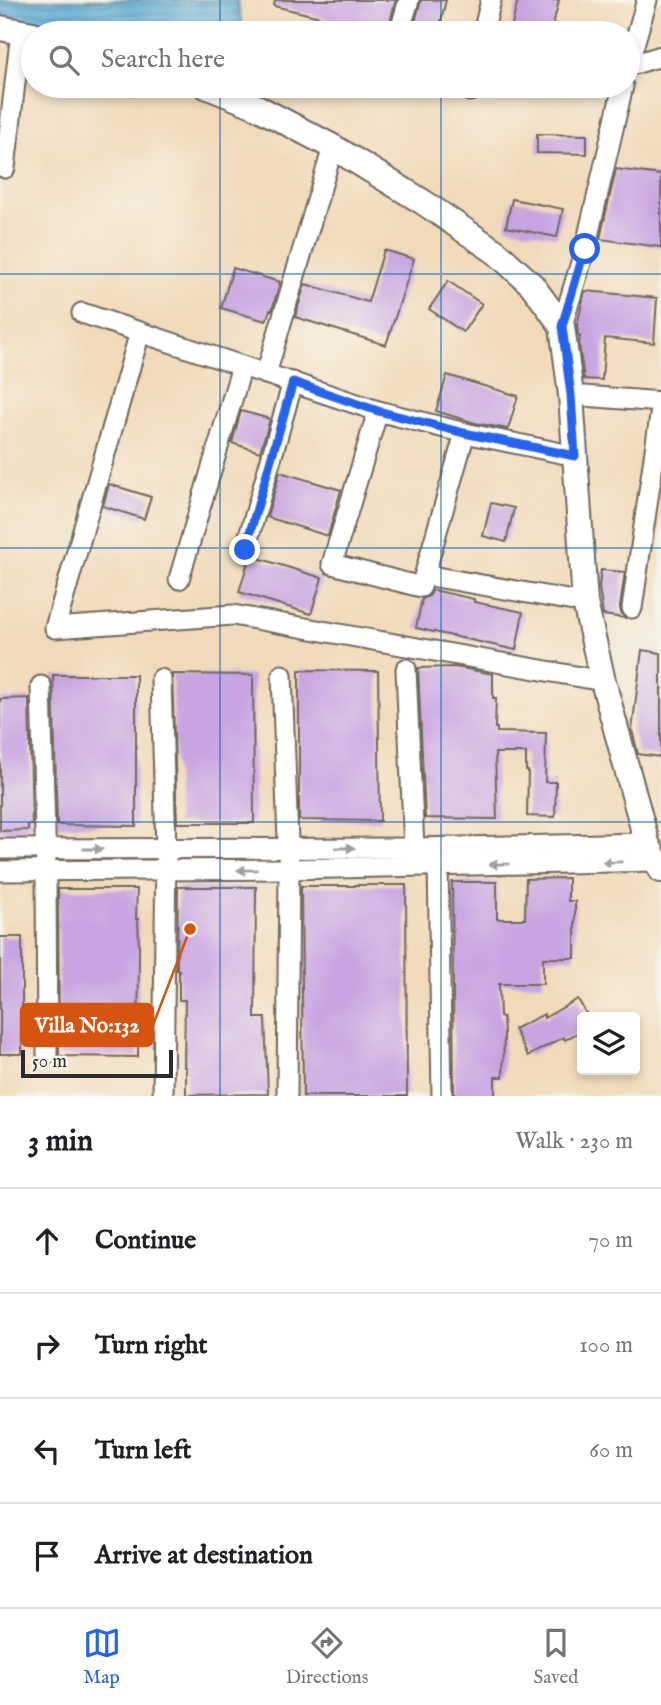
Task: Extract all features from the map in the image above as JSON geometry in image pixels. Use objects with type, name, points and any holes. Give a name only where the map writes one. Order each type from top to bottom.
[{"type":"main road","points":[[236,98],[333,148],[424,202],[496,252],[532,285],[562,326],[571,395],[585,603],[603,681],[655,858]]},
{"type":"street","points":[[403,21],[409,0]]},
{"type":"street","points":[[487,21],[491,0]]},
{"type":"street","points":[[640,24],[647,0]]},
{"type":"street","points":[[5,168],[18,31]]},
{"type":"street","points":[[640,62],[661,57]]},
{"type":"street","points":[[562,326],[585,249],[620,98]]},
{"type":"street","points":[[266,374],[333,148]]},
{"type":"street","points":[[82,313],[378,411],[464,433],[575,456]]},
{"type":"street","points":[[140,332],[55,628],[233,615],[603,681]]},
{"type":"street","points":[[179,579],[242,366]]},
{"type":"street","points":[[245,550],[293,382]]},
{"type":"street","points":[[571,395],[661,402]]},
{"type":"street","points":[[632,608],[661,409]]},
{"type":"street","points":[[378,411],[332,564],[421,587],[464,433]]},
{"type":"street","points":[[425,575],[585,603]]},
{"type":"street","points":[[406,669],[414,848]]},
{"type":"street","points":[[282,675],[289,869],[287,1096]]},
{"type":"street","points":[[161,679],[166,849],[163,1096]]},
{"type":"street","points":[[41,686],[47,1054]]},
{"type":"street","points":[[0,849],[414,848],[655,858]]},
{"type":"street","points":[[0,871],[289,869],[655,858]]},
{"type":"street","points":[[438,865],[442,1096]]},
{"type":"water","points":[[0,0],[237,0],[241,21],[21,22],[0,18]]},
{"type":"building","points":[[275,0],[396,0],[390,21],[337,21],[274,6]]},
{"type":"building","points":[[421,0],[446,0],[441,21],[415,21]]},
{"type":"building","points":[[518,0],[559,0],[554,21],[513,21]]},
{"type":"building","points":[[537,134],[587,135],[587,154],[537,153]]},
{"type":"building","points":[[616,169],[661,175],[661,247],[600,239]]},
{"type":"building","points":[[512,199],[563,209],[557,237],[506,227]]},
{"type":"building","points":[[384,250],[414,259],[386,345],[295,317],[305,284],[368,302]]},
{"type":"building","points":[[233,268],[280,282],[266,321],[221,308]]},
{"type":"building","points":[[448,281],[482,304],[463,332],[429,309]]},
{"type":"building","points":[[585,291],[657,298],[654,343],[605,338],[602,380],[584,379],[577,325]]},
{"type":"building","points":[[447,375],[518,396],[508,429],[475,423],[436,411]]},
{"type":"building","points":[[241,411],[270,419],[260,452],[232,443]]},
{"type":"building","points":[[280,472],[341,490],[328,536],[267,517]]},
{"type":"building","points":[[109,484],[151,497],[144,519],[103,506]]},
{"type":"building","points":[[491,503],[514,508],[506,542],[483,536]]},
{"type":"building","points":[[255,557],[322,578],[311,614],[239,592],[248,562]]},
{"type":"building","points":[[601,570],[625,572],[620,607],[625,618],[603,615],[599,587]]},
{"type":"building","points":[[433,590],[523,612],[516,650],[416,628],[422,599],[429,596]]},
{"type":"building","points":[[642,650],[661,653],[661,757],[638,754],[632,730]]},
{"type":"building","points":[[455,667],[493,674],[497,732],[546,733],[545,782],[556,782],[555,817],[527,816],[526,753],[495,753],[497,819],[425,818],[418,668]]},
{"type":"building","points":[[299,670],[378,671],[380,821],[299,820]]},
{"type":"building","points":[[172,674],[253,675],[254,823],[177,823]]},
{"type":"building","points":[[53,675],[136,675],[136,826],[57,825]]},
{"type":"building","points":[[29,698],[32,825],[28,825],[28,830],[0,831],[0,699]]},
{"type":"building","points":[[568,878],[568,901],[575,901],[575,958],[543,958],[543,984],[499,984],[500,1017],[503,1017],[504,1034],[503,1077],[495,1077],[495,1096],[454,1096],[452,882],[497,882],[497,919],[525,919],[526,879]]},
{"type":"building","points":[[406,885],[407,1096],[303,1096],[301,886]]},
{"type":"building","points":[[178,887],[256,887],[255,1018],[265,1018],[268,1094],[186,1095],[185,1000],[179,1000],[177,970]]},
{"type":"building","points":[[58,889],[137,889],[138,1057],[59,1056]]},
{"type":"building","points":[[0,937],[22,937],[22,1054],[0,1054]]},
{"type":"building","points":[[578,999],[585,1012],[577,1012],[577,1033],[528,1056],[514,1029],[544,1014],[544,1018]]},
{"type":"place","name":"Villa No:132","points":[[190,929]]},
{"type":"route","points":[[245,550],[293,382],[378,411],[464,433],[575,456],[562,326],[585,249]]}]
